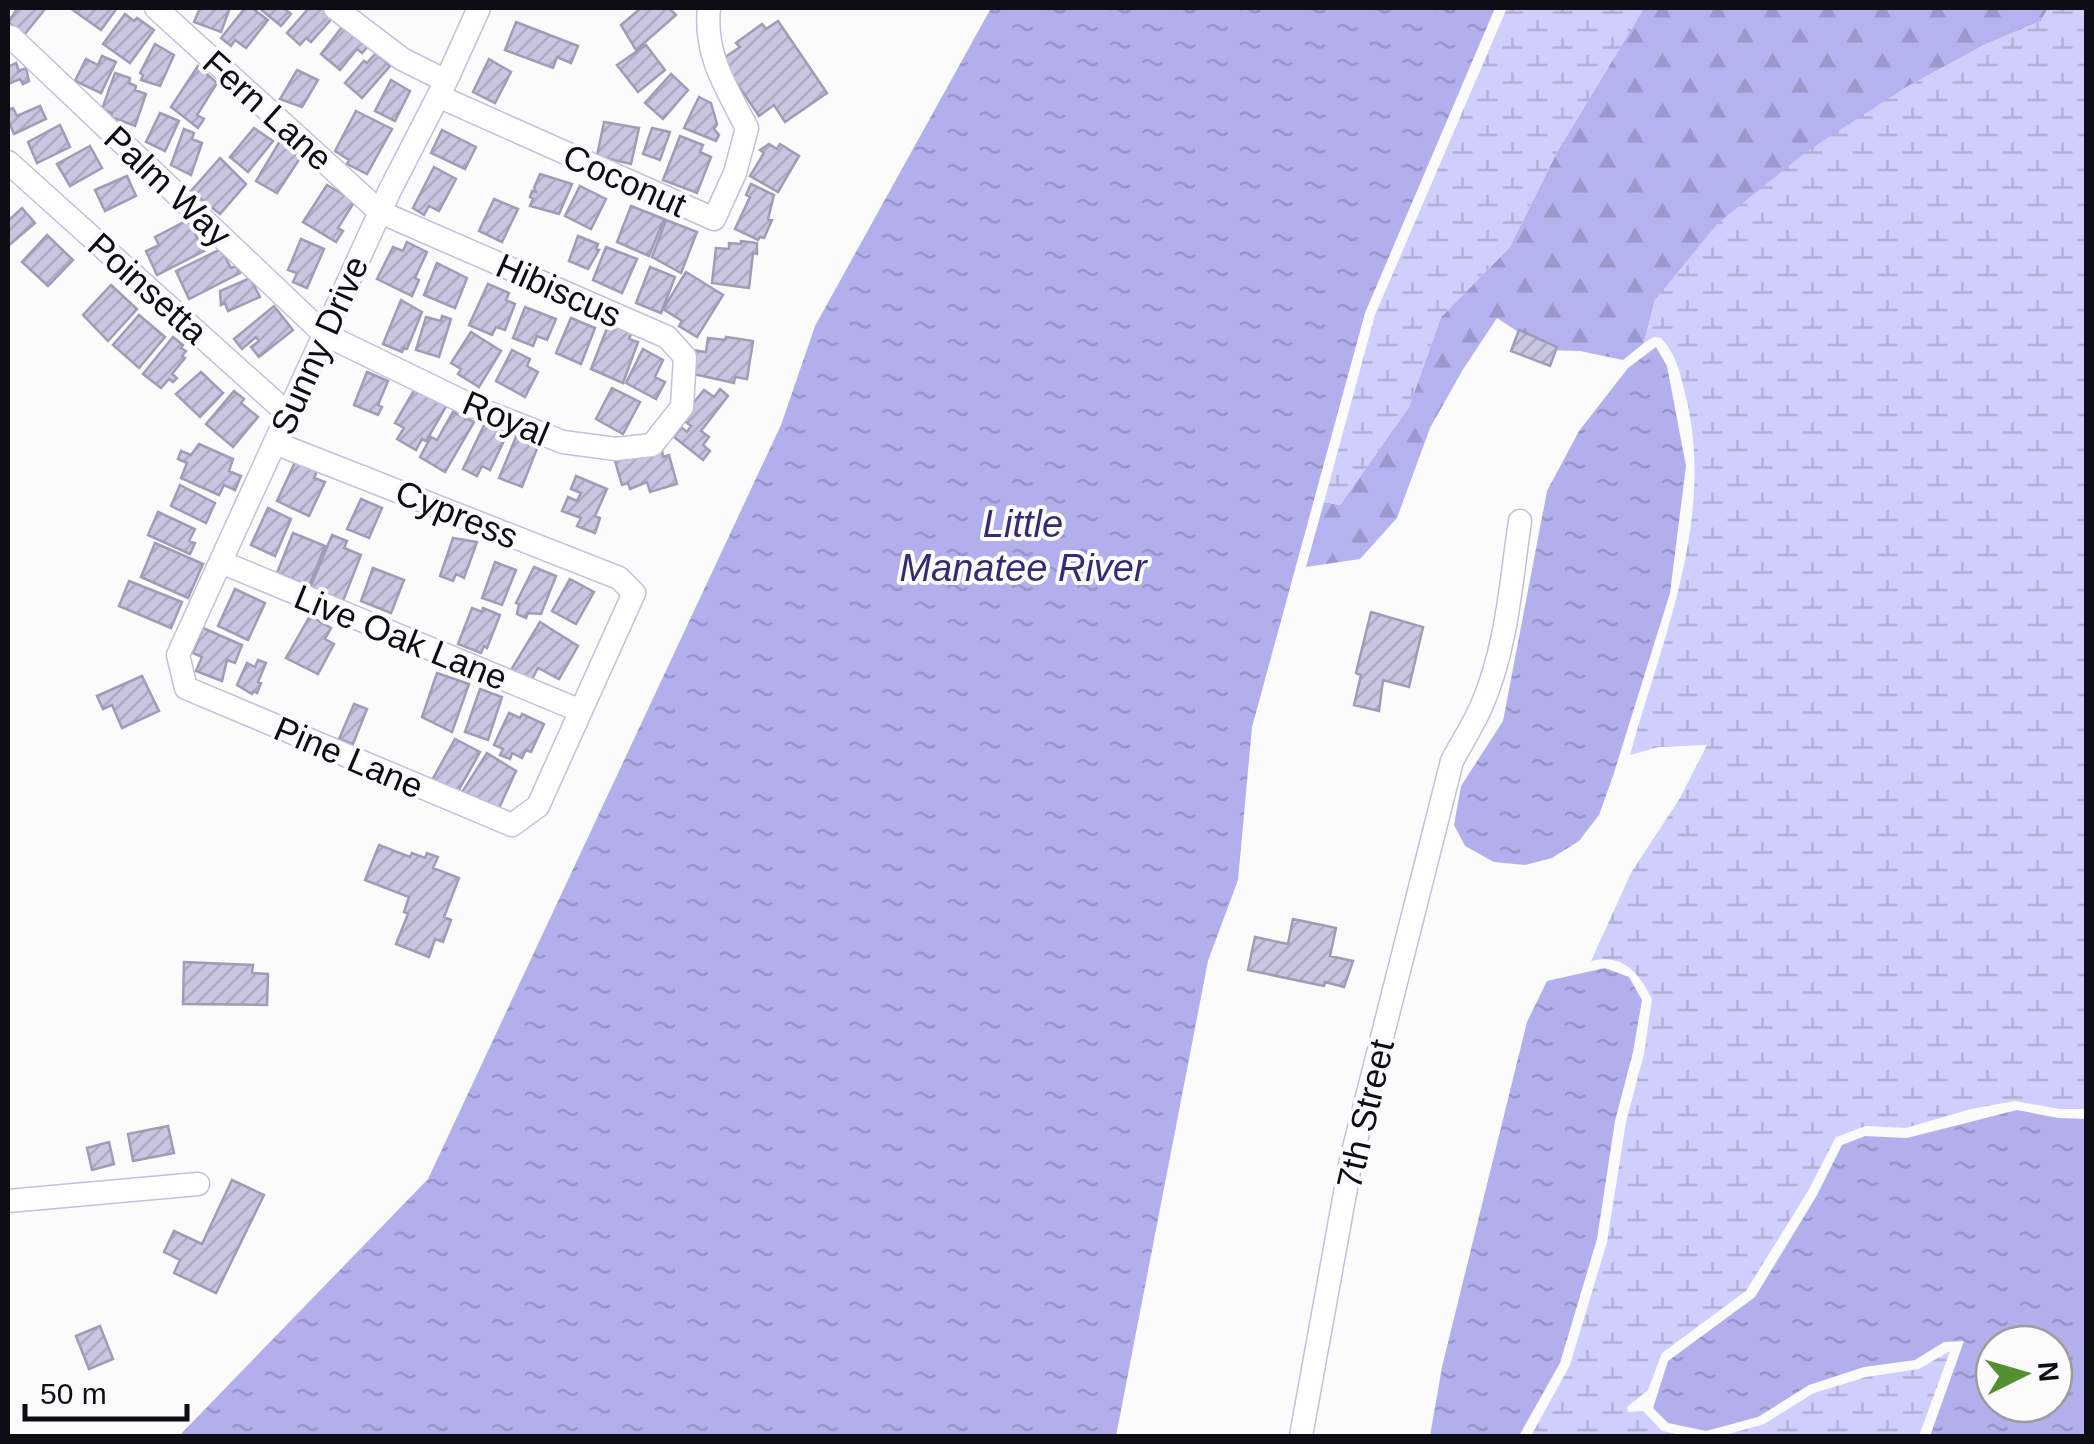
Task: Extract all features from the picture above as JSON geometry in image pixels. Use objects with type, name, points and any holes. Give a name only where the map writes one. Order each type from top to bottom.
[{"type":"street","name":"Fern Lane","points":[[156,8],[380,212]]},
{"type":"street","points":[[336,8],[442,89]]},
{"type":"street","name":"Sunny Drive","points":[[186,688],[178,655],[380,212],[479,8]]},
{"type":"street","name":"Coconut","points":[[442,89],[714,219],[735,173],[747,128],[717,70],[706,35],[708,8]]},
{"type":"street","name":"Palm Way","points":[[9,39],[324,334]]},
{"type":"street","name":"Poinsetta","points":[[8,162],[288,414]]},
{"type":"street","name":"Hibiscus","points":[[380,212],[666,337],[685,357],[682,407]]},
{"type":"street","name":"Royal","points":[[324,334],[472,406],[563,442],[616,448],[652,446],[682,407]]},
{"type":"street","name":"Cypress","points":[[275,443],[619,578],[634,593],[581,711]]},
{"type":"street","name":"7th Street","points":[[1301,1436],[1351,1160],[1452,761],[1482,707],[1492,678],[1512,587],[1520,521]]},
{"type":"street","name":"Live Oak Lane","points":[[221,562],[581,711]]},
{"type":"street","name":"Pine Lane","points":[[186,688],[512,825],[538,806],[581,711]]},
{"type":"street","points":[[8,1201],[198,1184]]},
{"type":"green space","points":[[1507,8],[1644,8],[1557,152],[1509,248],[1441,317],[1409,407],[1340,505],[1324,502],[1375,315]]},
{"type":"green space","points":[[1644,8],[2048,8],[2041,21],[1986,44],[1903,89],[1655,300],[1644,343],[1623,360],[1580,351],[1546,350],[1497,318],[1430,428],[1397,518],[1360,559],[1306,567],[1324,502],[1340,505],[1409,407],[1441,317],[1509,248],[1557,152]]},
{"type":"green space","points":[[2048,8],[2086,8],[2086,1109],[2015,1101],[1906,1128],[1866,1126],[1836,1137],[1808,1191],[1746,1291],[1662,1353],[1648,1390],[1627,1407],[1628,1412],[1643,1411],[1662,1431],[1686,1436],[1531,1436],[1570,1365],[1607,1242],[1626,1122],[1644,1054],[1652,999],[1629,967],[1612,960],[1591,961],[1631,873],[1680,798],[1707,745],[1659,747],[1630,755],[1681,580],[1694,491],[1694,446],[1678,368],[1661,338],[1644,343],[1655,300],[1718,223],[1806,152],[1903,89],[1986,44],[2041,21]]},
{"type":"green space","points":[[1950,1351],[1919,1436],[1722,1436],[1764,1424],[1814,1393],[1866,1377],[1919,1369]]},
{"type":"water","name":"Little Manatee River","points":[[991,8],[1495,8],[1365,313],[1252,727],[1238,880],[1208,961],[1116,1436],[179,1436],[428,1179],[781,425],[815,326]]},
{"type":"water","points":[[1656,347],[1667,366],[1686,466],[1670,593],[1613,776],[1599,815],[1579,841],[1552,858],[1525,865],[1494,862],[1465,846],[1454,825],[1461,786],[1503,721],[1547,491],[1579,431],[1628,368]]},
{"type":"water","points":[[1605,968],[1629,977],[1642,1000],[1615,1121],[1597,1239],[1560,1363],[1519,1436],[1430,1436],[1442,1367],[1527,1022],[1547,981]]},
{"type":"water","points":[[2017,1110],[2086,1119],[2086,1436],[1930,1436],[1964,1341],[1944,1342],[1915,1360],[1864,1367],[1809,1385],[1758,1417],[1706,1431],[1668,1423],[1653,1408],[1668,1361],[1755,1297],[1817,1195],[1842,1145],[1865,1136],[1907,1138]]},
{"type":"building","points":[[18,8],[45,9],[24,35],[8,22]]},
{"type":"building","points":[[75,8],[117,8],[101,30]]},
{"type":"building","points":[[200,8],[230,8],[221,32],[194,22]]},
{"type":"building","points":[[245,8],[252,8],[268,20],[246,48],[235,40],[231,46],[221,38]]},
{"type":"building","points":[[259,8],[288,8],[291,14],[281,26]]},
{"type":"building","points":[[309,8],[328,8],[336,14],[311,42],[306,38],[300,45],[287,33]]},
{"type":"building","points":[[641,8],[669,8],[676,15],[636,50],[621,25]]},
{"type":"building","points":[[125,14],[154,30],[130,63],[103,44]]},
{"type":"building","points":[[778,21],[827,93],[785,122],[774,105],[759,116],[721,60],[762,24],[766,29]]},
{"type":"building","points":[[516,22],[578,46],[571,63],[557,57],[553,68],[505,50]]},
{"type":"building","points":[[342,27],[371,43],[362,53],[357,49],[340,70],[321,54]]},
{"type":"building","points":[[155,44],[174,55],[160,86],[141,80],[140,73]]},
{"type":"building","points":[[646,45],[665,70],[638,92],[617,65]]},
{"type":"building","points":[[376,53],[390,66],[362,98],[345,83]]},
{"type":"building","points":[[102,56],[116,62],[101,93],[75,81],[86,59],[98,65]]},
{"type":"building","points":[[489,59],[511,72],[495,103],[473,92]]},
{"type":"building","points":[[16,63],[19,71],[26,68],[29,81],[23,84],[20,79],[8,84],[8,67]]},
{"type":"building","points":[[198,66],[217,83],[197,115],[204,119],[198,128],[171,107]]},
{"type":"building","points":[[297,70],[318,80],[302,107],[280,99]]},
{"type":"building","points":[[115,73],[130,78],[135,90],[146,94],[135,126],[102,109]]},
{"type":"building","points":[[671,74],[688,90],[663,119],[645,103]]},
{"type":"building","points":[[391,80],[410,91],[395,121],[375,111]]},
{"type":"building","points":[[699,97],[711,103],[717,124],[714,129],[719,135],[716,141],[684,128]]},
{"type":"building","points":[[40,106],[46,119],[14,134],[8,110],[13,108],[17,116]]},
{"type":"building","points":[[356,111],[392,129],[367,174],[347,164],[349,160],[335,151]]},
{"type":"building","points":[[160,113],[179,121],[165,151],[146,142]]},
{"type":"building","points":[[604,122],[639,128],[631,164],[597,156]]},
{"type":"building","points":[[60,125],[70,147],[37,163],[28,142]]},
{"type":"building","points":[[254,128],[273,141],[248,172],[230,157]]},
{"type":"building","points":[[652,128],[670,132],[660,160],[643,154]]},
{"type":"building","points":[[184,129],[202,143],[191,175],[171,165]]},
{"type":"building","points":[[442,130],[476,147],[465,169],[431,153]]},
{"type":"building","points":[[680,136],[703,145],[700,152],[711,157],[697,193],[663,180]]},
{"type":"building","points":[[280,141],[302,155],[277,193],[256,181]]},
{"type":"building","points":[[769,144],[777,149],[780,144],[799,156],[778,192],[750,176],[764,153],[760,150]]},
{"type":"building","points":[[90,146],[102,168],[70,186],[57,164]]},
{"type":"building","points":[[220,158],[246,184],[220,214],[191,191]]},
{"type":"building","points":[[434,167],[456,179],[439,211],[429,206],[424,215],[413,208]]},
{"type":"building","points":[[540,174],[572,184],[559,214],[530,206]]},
{"type":"building","points":[[127,176],[136,196],[105,211],[95,190]]},
{"type":"building","points":[[751,184],[774,195],[768,219],[772,220],[764,238],[758,240],[735,229],[750,197],[746,195]]},
{"type":"building","points":[[327,185],[355,201],[338,228],[343,231],[336,242],[303,222]]},
{"type":"building","points":[[580,186],[606,199],[591,229],[565,216]]},
{"type":"building","points":[[494,199],[518,209],[502,242],[479,231]]},
{"type":"building","points":[[631,206],[664,219],[649,256],[617,242]]},
{"type":"building","points":[[22,208],[35,223],[8,246],[8,221]]},
{"type":"building","points":[[188,220],[204,251],[157,275],[146,251],[159,245],[155,237]]},
{"type":"building","points":[[666,220],[697,232],[681,273],[652,257]]},
{"type":"building","points":[[47,235],[73,260],[48,286],[22,262]]},
{"type":"building","points":[[578,236],[598,244],[599,250],[588,269],[569,261]]},
{"type":"building","points":[[301,239],[324,249],[307,288],[293,282],[297,273],[288,270]]},
{"type":"building","points":[[407,242],[427,252],[412,296],[377,279],[393,247],[403,251]]},
{"type":"building","points":[[729,243],[757,243],[749,288],[712,283],[716,248],[729,249]]},
{"type":"building","points":[[606,247],[637,259],[622,293],[593,280]]},
{"type":"building","points":[[221,249],[231,268],[236,266],[240,273],[189,299],[176,271]]},
{"type":"building","points":[[437,263],[467,278],[455,308],[424,295]]},
{"type":"building","points":[[650,267],[675,277],[661,313],[636,303]]},
{"type":"building","points":[[686,272],[723,295],[697,337],[663,309]]},
{"type":"building","points":[[250,278],[260,297],[228,311],[225,303],[221,305],[220,291]]},
{"type":"building","points":[[488,284],[509,293],[506,300],[515,304],[505,330],[496,327],[492,335],[469,325]]},
{"type":"building","points":[[111,285],[137,309],[108,341],[83,315]]},
{"type":"building","points":[[401,300],[422,312],[407,349],[402,352],[383,344]]},
{"type":"building","points":[[274,306],[293,330],[259,357],[251,347],[259,341],[256,337],[242,349],[234,339]]},
{"type":"building","points":[[525,307],[556,319],[547,340],[537,336],[533,346],[513,338]]},
{"type":"building","points":[[139,315],[165,337],[139,368],[113,345]]},
{"type":"building","points":[[442,316],[451,319],[439,357],[416,350],[426,317],[441,321]]},
{"type":"building","points":[[571,318],[595,328],[581,364],[556,353]]},
{"type":"building","points":[[609,323],[632,332],[629,339],[638,342],[623,383],[591,369]]},
{"type":"building","points":[[1519,330],[1557,347],[1550,366],[1511,351]]},
{"type":"building","points":[[471,332],[501,351],[479,387],[458,374],[461,369],[451,363]]},
{"type":"building","points":[[173,337],[183,345],[185,358],[172,374],[177,378],[173,382],[169,379],[161,388],[143,374]]},
{"type":"building","points":[[708,338],[753,341],[747,379],[735,377],[734,383],[689,373],[692,350],[706,352]]},
{"type":"building","points":[[643,349],[663,360],[655,377],[665,382],[656,399],[626,383]]},
{"type":"building","points":[[512,350],[530,359],[527,366],[538,372],[525,397],[496,381]]},
{"type":"building","points":[[201,372],[223,393],[200,417],[176,394]]},
{"type":"building","points":[[367,372],[388,381],[378,415],[354,405]]},
{"type":"building","points":[[416,387],[447,405],[426,441],[422,439],[416,450],[397,439],[404,428],[395,423]]},
{"type":"building","points":[[612,388],[640,402],[623,434],[596,419]]},
{"type":"building","points":[[720,389],[728,396],[701,431],[709,437],[703,445],[710,451],[703,460],[674,437],[681,427],[687,432],[691,426],[681,418],[704,390],[714,397]]},
{"type":"building","points":[[234,391],[258,417],[233,447],[206,424]]},
{"type":"building","points":[[453,412],[474,422],[445,472],[420,457],[431,437],[437,440]]},
{"type":"building","points":[[488,417],[510,428],[490,470],[482,466],[477,476],[463,469]]},
{"type":"building","points":[[516,437],[538,446],[522,487],[499,478]]},
{"type":"building","points":[[199,444],[233,459],[229,471],[241,476],[235,490],[224,485],[219,495],[181,478],[187,463],[178,459],[181,451],[191,455]]},
{"type":"building","points":[[662,450],[663,457],[669,455],[677,484],[650,492],[647,482],[630,489],[628,483],[622,485],[615,461]]},
{"type":"building","points":[[297,458],[318,468],[314,478],[325,482],[309,516],[277,501]]},
{"type":"building","points":[[576,476],[607,489],[595,516],[600,518],[595,533],[577,526],[581,518],[562,511],[568,497],[577,501],[581,493],[571,489]]},
{"type":"building","points":[[180,485],[215,503],[206,523],[171,506]]},
{"type":"building","points":[[361,499],[382,508],[369,538],[347,529]]},
{"type":"building","points":[[268,508],[291,519],[275,556],[251,545]]},
{"type":"building","points":[[158,512],[195,529],[189,541],[195,543],[190,554],[148,535]]},
{"type":"building","points":[[293,533],[325,546],[309,586],[277,573]]},
{"type":"building","points":[[332,535],[347,541],[344,548],[361,555],[343,601],[310,588]]},
{"type":"building","points":[[453,538],[477,542],[464,578],[456,574],[453,581],[440,576]]},
{"type":"building","points":[[155,543],[203,564],[188,598],[141,577]]},
{"type":"building","points":[[495,562],[516,570],[502,605],[482,598]]},
{"type":"building","points":[[534,567],[556,576],[541,614],[528,613],[526,618],[517,614],[516,603]]},
{"type":"building","points":[[373,568],[404,580],[391,613],[361,601]]},
{"type":"building","points":[[570,579],[594,592],[576,624],[552,611]]},
{"type":"building","points":[[129,581],[182,602],[171,628],[119,606]]},
{"type":"building","points":[[235,589],[265,603],[248,640],[218,626]]},
{"type":"building","points":[[472,608],[500,615],[487,648],[484,646],[481,653],[458,644]]},
{"type":"building","points":[[1371,612],[1423,627],[1409,687],[1383,680],[1379,711],[1354,705],[1361,675],[1356,673]]},
{"type":"building","points":[[310,616],[331,628],[325,639],[334,644],[318,674],[286,658]]},
{"type":"building","points":[[540,622],[578,646],[559,679],[538,668],[531,681],[511,670]]},
{"type":"building","points":[[203,628],[242,645],[235,663],[227,660],[222,681],[196,671],[202,657],[193,653]]},
{"type":"building","points":[[258,660],[266,663],[257,693],[252,694],[237,685],[247,663],[255,667]]},
{"type":"building","points":[[437,673],[469,684],[452,732],[422,717]]},
{"type":"building","points":[[142,676],[159,711],[122,728],[112,705],[103,709],[97,696]]},
{"type":"building","points":[[480,689],[502,697],[488,740],[465,732]]},
{"type":"building","points":[[354,704],[367,709],[353,744],[339,739]]},
{"type":"building","points":[[509,713],[544,724],[531,752],[526,750],[522,758],[512,753],[510,759],[500,755],[503,749],[494,745]]},
{"type":"building","points":[[455,739],[480,752],[456,795],[431,782]]},
{"type":"building","points":[[487,753],[516,771],[499,808],[459,797]]},
{"type":"building","points":[[379,845],[410,857],[412,853],[425,858],[427,853],[438,857],[433,868],[459,878],[444,917],[451,920],[443,942],[435,939],[429,957],[396,944],[408,914],[404,912],[409,897],[365,880]]},
{"type":"building","points":[[1293,919],[1336,928],[1330,956],[1353,961],[1344,987],[1248,970],[1255,937],[1288,944]]},
{"type":"building","points":[[184,962],[253,965],[252,973],[268,974],[267,1005],[183,1004]]},
{"type":"building","points":[[168,1126],[174,1153],[133,1161],[128,1134]]},
{"type":"building","points":[[109,1142],[114,1164],[92,1170],[87,1148]]},
{"type":"building","points":[[232,1180],[264,1195],[216,1293],[174,1273],[180,1260],[164,1252],[174,1231],[202,1244]]},
{"type":"building","points":[[100,1326],[113,1359],[89,1369],[76,1336]]}]
